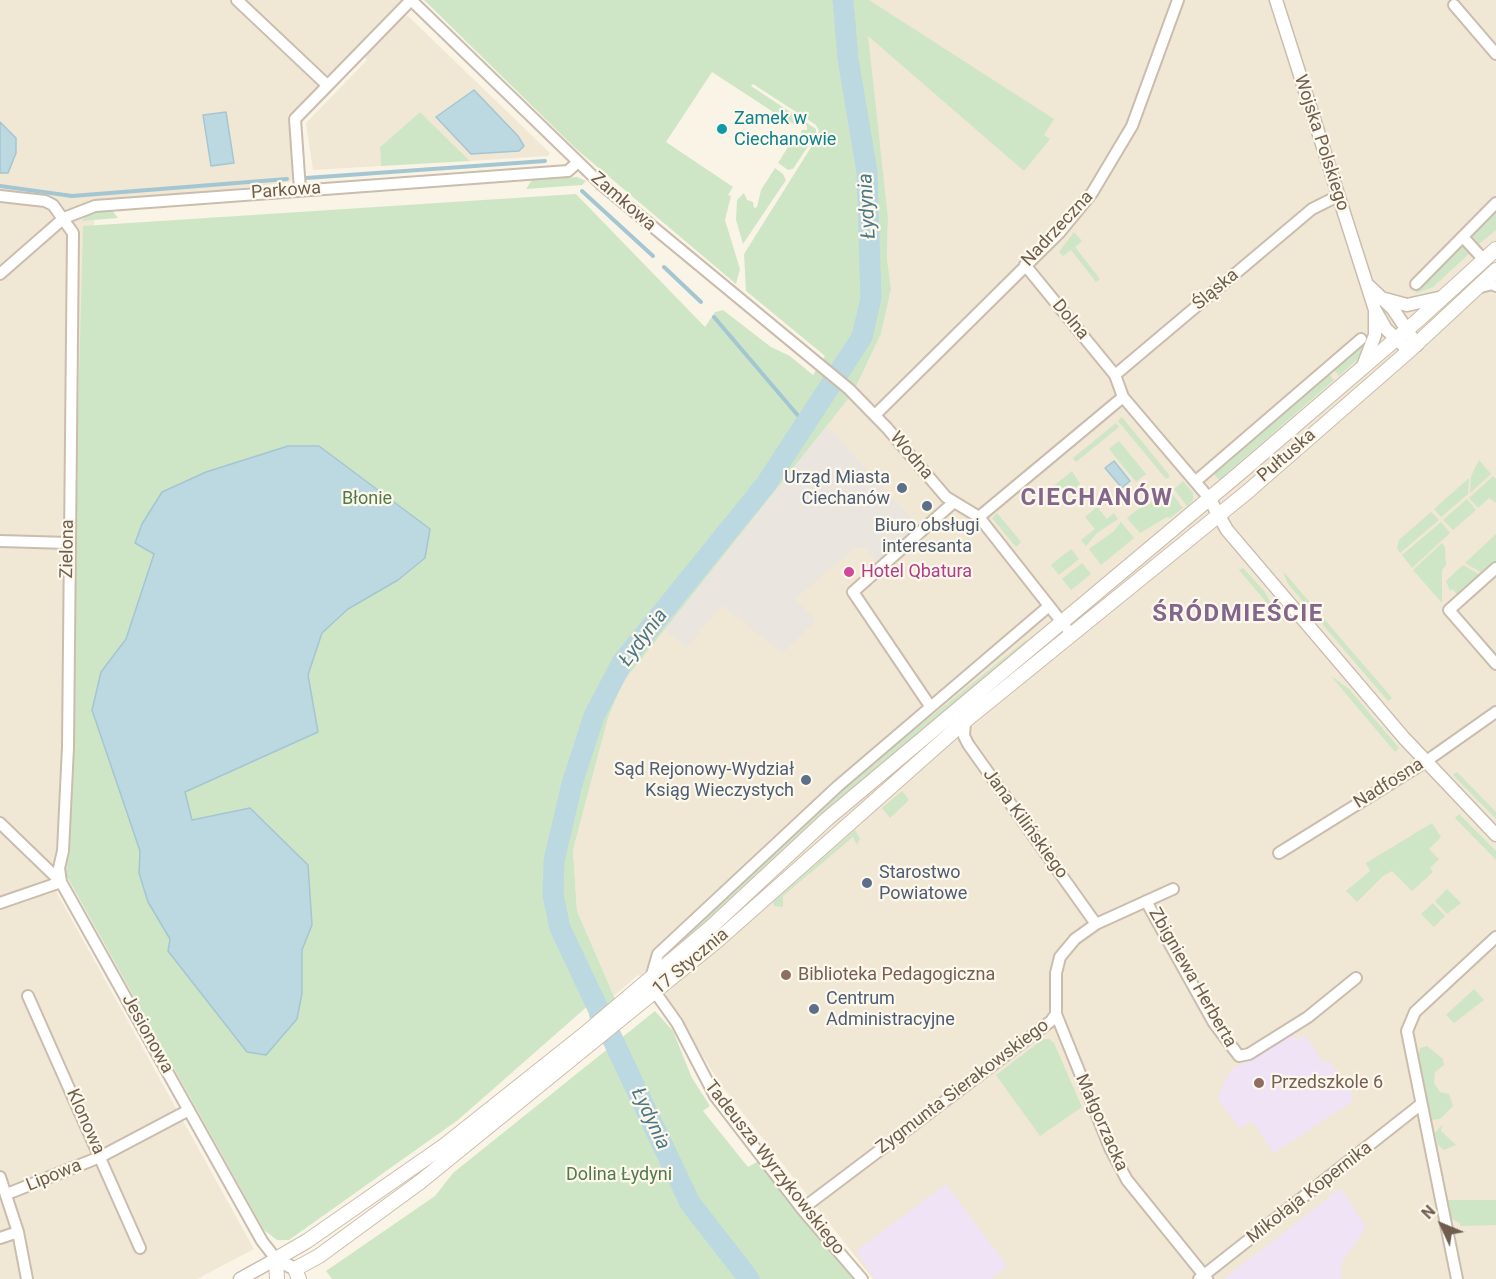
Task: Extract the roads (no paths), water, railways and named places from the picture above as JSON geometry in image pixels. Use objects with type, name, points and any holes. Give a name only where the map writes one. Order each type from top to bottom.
[{"type":"main road","name":"Pułtuska","points":[[1061,622],[1396,339],[1496,249]]},
{"type":"main road","name":"Pułtuska","points":[[1072,635],[1218,515],[1413,348],[1496,270]]},
{"type":"main road","name":"17 Stycznia","points":[[653,985],[711,927],[827,819],[1061,622]]},
{"type":"main road","name":"17 Stycznia","points":[[297,1274],[420,1182],[653,985],[723,936],[965,721],[1072,635]]},
{"type":"main road","name":"17 Stycznia","points":[[276,1259],[307,1241],[445,1144],[584,1042]]},
{"type":"main road","points":[[276,1259],[276,1279]]},
{"type":"street","points":[[237,0],[327,85]]},
{"type":"street","points":[[300,190],[295,119],[411,0]]},
{"type":"street","name":"Zamkowa","points":[[411,0],[578,162],[646,224],[849,389]]},
{"type":"street","name":"Nadrzeczna","points":[[874,415],[1077,211],[1118,154],[1144,98],[1178,0]]},
{"type":"street","name":"Wojska Polskiego","points":[[1275,0],[1375,310],[1396,339],[1413,348]]},
{"type":"street","points":[[1454,5],[1496,54]]},
{"type":"street","name":"Parkowa","points":[[64,218],[95,206],[568,171],[578,162]]},
{"type":"street","points":[[0,196],[45,201],[53,205],[64,218],[0,274]]},
{"type":"street","name":"Śląska","points":[[1115,375],[1312,209],[1338,196]]},
{"type":"street","points":[[1416,284],[1496,203]]},
{"type":"street","name":"Zielona","points":[[62,882],[59,868],[63,851],[68,747],[68,543],[74,250],[73,233],[64,218]]},
{"type":"street","points":[[1462,237],[1484,260]]},
{"type":"street","name":"Dolna","points":[[1024,266],[1115,375]]},
{"type":"street","points":[[1476,289],[1492,284],[1496,286]]},
{"type":"street","name":"Wojska Polskiego","points":[[1369,286],[1407,329],[1413,348]]},
{"type":"street","points":[[1381,297],[1407,305],[1444,297]]},
{"type":"street","points":[[1362,367],[1375,335],[1375,310]]},
{"type":"street","points":[[1196,481],[1361,339]]},
{"type":"street","points":[[1115,375],[1123,397],[1186,474],[1196,481],[1234,538],[1425,762],[1496,834]]},
{"type":"street","name":"Wodna","points":[[849,389],[939,489],[954,502],[979,517]]},
{"type":"street","points":[[1072,635],[979,517],[1123,397]]},
{"type":"street","points":[[930,706],[853,592],[954,502]]},
{"type":"street","points":[[0,541],[68,543]]},
{"type":"street","points":[[1496,568],[1449,610],[1496,664]]},
{"type":"street","name":"17 Stycznia","points":[[653,985],[658,954],[838,786],[1049,606]]},
{"type":"street","name":"Nadfosna","points":[[1279,853],[1425,762],[1496,712]]},
{"type":"street","name":"Jana Kilińskiego","points":[[965,721],[964,736],[968,744],[1096,924]]},
{"type":"street","name":"Jesionowa","points":[[0,823],[62,882],[262,1241],[276,1259]]},
{"type":"street","points":[[0,903],[62,882]]},
{"type":"street","name":"Zygmunta Sierakowskiego","points":[[802,1209],[1032,1036],[1056,1014],[1056,973],[1060,957],[1067,946],[1096,924],[1173,890]]},
{"type":"street","name":"Zbigniewa Herberta","points":[[1146,901],[1214,1023],[1239,1056],[1249,1054],[1308,1017],[1356,978]]},
{"type":"street","points":[[1457,1279],[1420,1105],[1407,1031],[1415,1012],[1496,937]]},
{"type":"street","name":"Tadeusza Wyrzykowskiego","points":[[653,985],[677,1023],[716,1096],[802,1209],[862,1279]]},
{"type":"street","name":"Klonowa","points":[[28,996],[140,1248]]},
{"type":"street","name":"Małgorzacka","points":[[1056,1014],[1110,1148],[1127,1180],[1203,1278]]},
{"type":"street","name":"Mikołaja Kopernika","points":[[1203,1278],[1420,1105]]},
{"type":"street","name":"Lipowa","points":[[7,1194],[100,1157],[189,1110]]},
{"type":"street","points":[[0,1177],[18,1232],[27,1279]]},
{"type":"street","points":[[0,1238],[18,1232]]},
{"type":"street","points":[[276,1259],[297,1274]]},
{"type":"street","name":"17 Stycznia","points":[[240,1279],[276,1259]]},
{"type":"street","name":"17 Stycznia","points":[[276,1279],[297,1274]]},
{"type":"water","points":[[474,90],[518,136],[524,146],[519,151],[471,154],[436,117]]},
{"type":"water","points":[[226,112],[234,163],[211,166],[203,115]]},
{"type":"water","points":[[0,122],[16,138],[16,153],[8,173],[0,173]]},
{"type":"water","points":[[288,446],[319,446],[430,529],[425,558],[398,580],[348,609],[322,633],[308,675],[318,732],[185,792],[192,820],[250,808],[308,865],[312,925],[302,950],[302,993],[297,1019],[266,1055],[247,1052],[168,951],[170,939],[148,902],[139,873],[140,851],[92,710],[101,672],[126,639],[154,554],[135,543],[142,524],[162,492],[206,472]]},
{"type":"water","points":[[1114,461],[1130,481],[1122,488],[1105,468]]},
{"type":"waterway","name":"Łydynia","points":[[749,1279],[690,1203],[560,928],[553,895],[554,861],[572,784],[594,716],[623,661],[766,484],[862,337],[871,298],[867,172],[848,59],[843,0]]},
{"type":"waterway","points":[[306,178],[545,161]]},
{"type":"waterway","points":[[0,186],[72,196],[287,179]]},
{"type":"waterway","points":[[582,191],[653,256]]},
{"type":"waterway","points":[[664,267],[701,302]]},
{"type":"waterway","points":[[714,317],[806,425]]},
{"type":"place","name":"Zamek w Ciechanowie","points":[[722,129]]},
{"type":"place","name":"Urząd Miasta Ciechanów","points":[[902,488]]},
{"type":"place","name":"Biuro obsługi interesanta","points":[[927,506]]},
{"type":"place","name":"Hotel Qbatura","points":[[849,572]]},
{"type":"place","name":"Sąd Rejonowy-Wydział Ksiąg Wieczystych","points":[[806,780]]},
{"type":"place","name":"Starostwo Powiatowe","points":[[867,883]]},
{"type":"place","name":"Biblioteka Pedagogiczna","points":[[786,975]]},
{"type":"place","name":"Centrum Administracyjne","points":[[814,1009]]},
{"type":"place","name":"Przedszkole 6","points":[[1259,1083]]},
{"type":"district","name":"CIECHANÓW","points":[[1097,499]]},
{"type":"district","name":"ŚRÓDMIEŚCIE","points":[[1238,615]]},
{"type":"park label","name":"Błonie","points":[[367,499]]},
{"type":"park label","name":"Dolina Łydyni","points":[[619,1175]]}]
